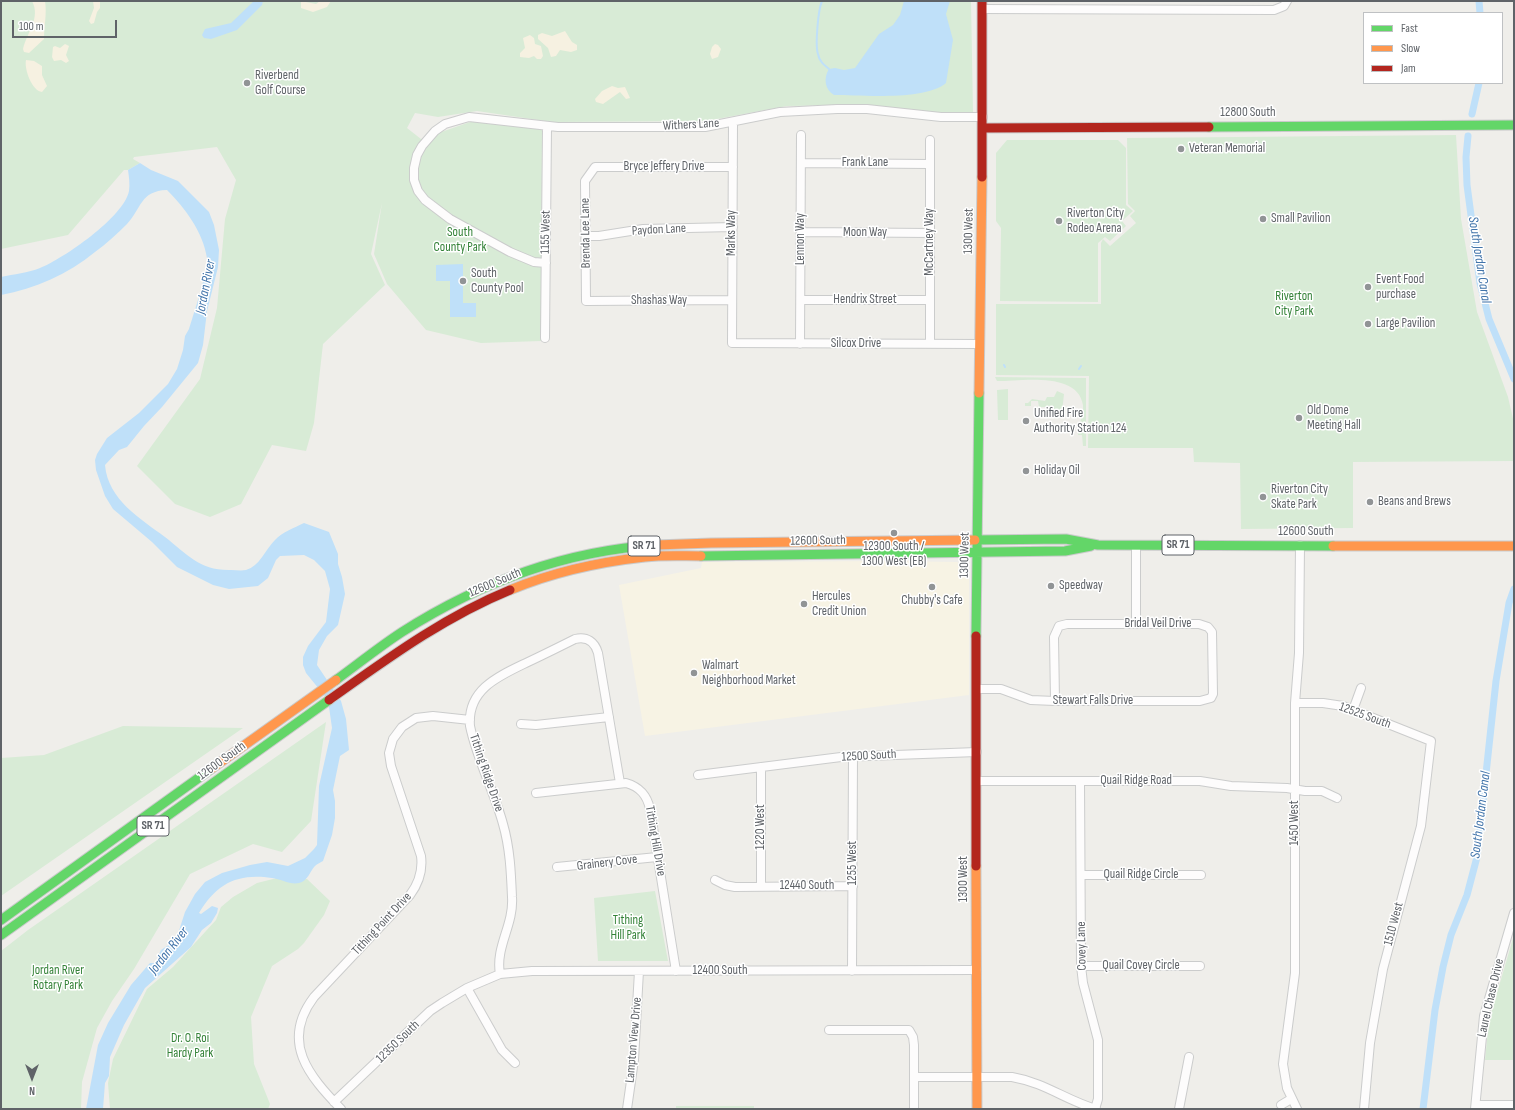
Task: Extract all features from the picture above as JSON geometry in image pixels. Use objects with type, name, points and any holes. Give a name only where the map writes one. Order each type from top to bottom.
[{"type":"main road","name":"1300 West","points":[[977,1109],[976,689],[983,128],[982,5]]},
{"type":"main road","name":"12800 South","points":[[983,128],[1514,125]]},
{"type":"main road","name":"12600 South","points":[[1,920],[402,632],[445,606],[478,589],[519,573],[560,560],[589,554],[660,544],[1066,539],[1098,545]]},
{"type":"main road","name":"12600 South","points":[[1,935],[409,642],[453,615],[487,599],[561,572],[600,563],[646,557],[700,555],[1065,551],[1098,545],[1514,546]]},
{"type":"street","points":[[982,5],[1274,10],[1284,6],[1287,1]]},
{"type":"street","name":"Withers Lane","points":[[546,263],[534,262],[510,252],[450,219],[424,200],[418,191],[414,180],[414,168],[417,155],[427,138],[445,124],[469,117],[547,126],[705,127],[780,112],[837,109],[867,109],[941,117],[983,117]]},
{"type":"street","name":"Marks Way","points":[[732,343],[733,122]]},
{"type":"street","name":"1155 West","points":[[545,338],[547,126]]},
{"type":"street","name":"Lennon Way","points":[[800,344],[801,135]]},
{"type":"street","name":"McCartney Way","points":[[930,140],[930,344]]},
{"type":"street","name":"Frank Lane","points":[[801,163],[930,164]]},
{"type":"street","name":"Bryce Jeffery Drive","points":[[595,168],[733,167]]},
{"type":"street","name":"Brenda Lee Lane","points":[[586,301],[585,181],[595,168]]},
{"type":"street","name":"Paydon Lane","points":[[586,236],[598,236],[643,229],[732,227]]},
{"type":"street","name":"Moon Way","points":[[801,232],[930,233]]},
{"type":"street","name":"Shashas Way","points":[[586,301],[732,300]]},
{"type":"street","name":"Hendrix Street","points":[[801,300],[930,300]]},
{"type":"street","name":"Silcox Drive","points":[[732,343],[980,344]]},
{"type":"street","points":[[1136,545],[1136,624]]},
{"type":"street","name":"1450 West","points":[[1297,1109],[1291,1100],[1287,1088],[1283,1064],[1295,973],[1295,703],[1299,653],[1300,545]]},
{"type":"street","name":"Bridal Veil Drive","points":[[1055,701],[1054,637],[1059,626],[1067,624],[1199,624],[1208,628],[1213,638],[1213,691],[1211,698]]},
{"type":"street","name":"Tithing Ridge Drive","points":[[500,974],[498,957],[512,910],[508,850],[503,823],[471,732],[470,720],[472,705],[478,694],[494,678],[575,639],[587,639],[597,649],[609,716]]},
{"type":"street","points":[[1353,710],[1361,688]]},
{"type":"street","name":"Stewart Falls Drive","points":[[976,689],[1001,689],[1031,700],[1055,701],[1200,701],[1211,698]]},
{"type":"street","name":"12525 South","points":[[1295,703],[1333,704],[1353,710],[1431,741]]},
{"type":"street","name":"Tithing Point Drive","points":[[341,1109],[309,1072],[302,1058],[299,1036],[303,1015],[314,996],[410,895],[417,885],[421,874],[422,862],[420,850],[391,766],[389,753],[393,739],[402,727],[416,718],[433,716],[470,720]]},
{"type":"street","points":[[521,724],[536,725],[609,716],[620,783],[536,793]]},
{"type":"street","name":"1510 West","points":[[1364,1109],[1370,1043],[1382,976],[1421,826],[1431,741]]},
{"type":"street","name":"12500 South","points":[[698,775],[853,756],[977,752]]},
{"type":"street","name":"1255 West","points":[[852,971],[853,756]]},
{"type":"street","name":"1220 West","points":[[761,767],[761,886]]},
{"type":"street","name":"Quail Ridge Road","points":[[977,781],[1200,781],[1231,786],[1322,791],[1337,798]]},
{"type":"street","name":"Covey Lane","points":[[1080,781],[1081,966],[1083,983],[1098,1040],[1098,1100],[1095,1109]]},
{"type":"street","name":"Tithing Hill Drive","points":[[620,783],[626,783],[637,788],[647,799],[676,971]]},
{"type":"street","name":"Grainery Cove","points":[[557,867],[657,857]]},
{"type":"street","name":"Quail Ridge Circle","points":[[1081,875],[1201,875]]},
{"type":"street","name":"12440 South","points":[[715,880],[725,885],[735,887],[853,886]]},
{"type":"street","name":"Laurel Chase Drive","points":[[1476,1107],[1484,1016],[1514,913]]},
{"type":"street","name":"Quail Covey Circle","points":[[1081,966],[1200,966]]},
{"type":"street","name":"12400 South","points":[[467,988],[500,974],[532,971],[977,970]]},
{"type":"street","name":"Lampton View Drive","points":[[627,1109],[634,1060],[639,971]]},
{"type":"street","points":[[467,988],[502,1050],[515,1063]]},
{"type":"street","name":"12350 South","points":[[334,1102],[430,1011],[467,988]]},
{"type":"street","points":[[829,1030],[909,1030],[913,1037],[914,1109]]},
{"type":"street","points":[[1179,1109],[1189,1057]]},
{"type":"street","points":[[914,1077],[1012,1077],[1042,1084],[1081,1104],[1095,1109]]},
{"type":"street","points":[[1281,1105],[1291,1100]]},
{"type":"street","points":[[1476,1107],[1514,1105]]},
{"type":"shaded area","points":[[702,562],[957,562],[966,567],[969,576],[969,695],[645,736],[619,585],[701,568]]},
{"type":"green space","name":"Riverbend Golf Course","points":[[1,1],[971,1],[973,113],[944,113],[852,105],[787,106],[706,121],[552,122],[477,111],[438,117],[415,113],[407,128],[421,139],[473,121],[542,129],[541,341],[481,343],[426,330],[387,284],[374,254],[382,203],[371,254],[385,285],[323,344],[314,423],[306,451],[272,445],[241,504],[210,517],[175,504],[137,466],[200,379],[217,308],[225,219],[236,180],[217,147],[134,157],[133,159],[140,163],[128,170],[124,170],[68,235],[1,249]]},
{"type":"green space","name":"Riverton City Park","points":[[1456,135],[1461,219],[1477,312],[1508,397],[1514,423],[1514,461],[1353,462],[1353,528],[1241,529],[1240,463],[1194,462],[1193,448],[1088,448],[1089,376],[996,375],[996,304],[1101,304],[1101,243],[1103,239],[1110,246],[1136,223],[1130,216],[1135,211],[1128,204],[1127,138]]},
{"type":"green space","name":"Riverton City Rodeo Arena","points":[[1007,140],[1118,140],[1126,148],[1126,205],[1133,211],[1122,221],[1126,226],[1110,241],[1105,237],[1098,243],[1098,302],[1000,301],[1001,228],[996,221],[996,153]]},
{"type":"green space","points":[[995,377],[1086,378],[1086,446],[1083,446],[1082,435],[1078,435],[1083,405],[1079,394],[1071,387],[1060,382],[1047,380],[997,381]]},
{"type":"green space","points":[[1008,389],[1008,420],[998,420],[997,390]]},
{"type":"green space","points":[[1057,391],[1064,394],[1062,412],[1050,411],[1049,407],[1039,407],[1038,401],[1031,401],[1031,406],[1025,406],[1025,403],[1028,403],[1032,399],[1045,401],[1047,397],[1054,397]]},
{"type":"green space","name":"Jordan River Rotary Park","points":[[326,722],[311,821],[282,852],[253,844],[190,874],[97,1028],[82,1082],[81,1109],[1,1109],[1,951],[28,930]]},
{"type":"green space","points":[[123,726],[243,728],[1,896],[1,758],[44,755]]},
{"type":"green space","name":"Dr. O. Roi Hardy Park","points":[[281,877],[291,881],[307,879],[330,901],[324,915],[304,943],[298,949],[272,966],[251,1017],[254,1064],[270,1104],[268,1109],[110,1109],[108,1083],[113,1059],[147,989],[173,967],[216,920],[221,907],[233,897],[257,883]]},
{"type":"green space","name":"Tithing Hill Park","points":[[655,891],[668,961],[598,961],[594,898]]},
{"type":"green space","points":[[1514,935],[1514,1060],[1485,1060],[1489,1020]]},
{"type":"green space","points":[[676,1106],[754,1106],[754,1109],[676,1109]]},
{"type":"sand","points":[[32,1],[45,1],[46,15],[44,39],[29,53],[24,52],[23,49],[34,19],[35,13]]},
{"type":"sand","points":[[93,1],[100,1],[100,8],[97,12],[94,23],[91,24],[89,21],[94,8]]},
{"type":"sand","points":[[301,1],[316,4],[320,1],[331,1],[327,7],[313,12],[301,8]]},
{"type":"sand","points":[[565,31],[572,42],[577,45],[577,50],[571,52],[560,50],[556,56],[551,57],[548,48],[538,39],[538,35],[542,33],[552,36]]},
{"type":"sand","points":[[530,35],[534,38],[535,44],[541,46],[543,56],[541,59],[537,59],[534,56],[529,58],[520,57],[520,53],[525,48],[523,38]]},
{"type":"sand","points":[[65,44],[69,46],[66,55],[69,61],[66,63],[61,60],[54,61],[52,57],[53,47],[55,46],[60,48]]},
{"type":"sand","points":[[715,44],[721,49],[718,57],[712,59],[710,54],[712,47]]},
{"type":"sand","points":[[26,60],[34,61],[42,66],[42,75],[47,86],[42,92],[38,91],[32,84],[26,69]]},
{"type":"sand","points":[[612,86],[618,88],[625,87],[630,98],[626,99],[620,92],[603,104],[596,102],[595,99],[602,91]]},
{"type":"water","points":[[254,1],[263,1],[262,5],[237,30],[211,39],[204,38],[202,35],[205,29],[231,23]]},
{"type":"water","points":[[904,1],[950,1],[946,14],[953,40],[946,83],[936,89],[908,95],[860,96],[834,95],[831,93],[826,84],[826,76],[829,69],[835,68],[844,70],[855,68],[879,34],[893,25],[900,15]]},
{"type":"water","name":"Jordan River","points":[[140,163],[151,170],[178,181],[209,212],[214,225],[219,250],[218,267],[207,311],[203,345],[198,363],[127,447],[119,450],[105,465],[107,477],[119,498],[136,516],[187,555],[211,568],[220,570],[246,570],[251,568],[259,561],[278,537],[288,530],[304,523],[329,532],[338,554],[338,564],[345,594],[338,625],[327,636],[319,650],[317,665],[341,701],[346,719],[349,750],[340,756],[333,790],[335,801],[335,818],[332,835],[323,861],[315,866],[305,880],[299,883],[292,883],[272,878],[249,877],[230,882],[213,894],[199,913],[201,914],[212,906],[218,908],[217,913],[211,923],[202,930],[191,947],[145,988],[124,1025],[110,1057],[109,1076],[105,1083],[103,1109],[86,1109],[98,1045],[108,1023],[131,985],[150,963],[155,963],[161,950],[176,940],[185,912],[195,894],[205,882],[222,873],[250,865],[267,862],[288,866],[305,858],[317,845],[319,786],[332,728],[328,700],[306,673],[303,665],[303,657],[308,646],[326,622],[330,589],[325,571],[314,560],[304,555],[280,556],[276,560],[268,578],[258,586],[229,589],[213,585],[177,567],[152,542],[113,509],[105,496],[96,470],[95,460],[97,454],[107,438],[139,413],[168,384],[177,369],[183,350],[185,336],[189,329],[207,263],[202,239],[187,213],[167,190],[151,193],[142,201],[127,224],[85,260],[51,280],[39,285],[1,295],[1,277],[31,271],[50,263],[77,247],[105,224],[125,201],[129,191],[128,170]]},
{"type":"water","points":[[463,264],[463,303],[476,303],[476,317],[450,317],[450,281],[436,281],[436,265]]},
{"type":"waterway","points":[[822,1],[818,20],[817,50],[821,61],[829,69]]},
{"type":"waterway","name":"South Jordan Canal","points":[[1479,1],[1480,12]]},
{"type":"waterway","name":"South Jordan Canal","points":[[1472,114],[1479,84]]},
{"type":"waterway","name":"South Jordan Canal","points":[[1468,136],[1466,157],[1467,185],[1480,283],[1489,319],[1514,379]]},
{"type":"waterway","name":"South Jordan Canal","points":[[1423,1109],[1435,1010],[1443,967],[1451,935],[1467,895],[1477,857],[1496,681],[1509,603],[1514,589]]},
{"type":"traffic: fast","points":[[1209,127],[1514,125]]},
{"type":"traffic: fast","points":[[976,636],[979,393]]},
{"type":"traffic: fast","points":[[975,540],[1066,539],[1098,545],[1333,546]]},
{"type":"traffic: fast","points":[[336,680],[402,632],[431,614],[492,585],[524,572],[556,562],[622,548],[656,545]]},
{"type":"traffic: fast","points":[[701,556],[1065,551],[1091,546]]},
{"type":"traffic: fast","points":[[1,935],[329,700]]},
{"type":"traffic: fast","points":[[1,920],[211,769]]},
{"type":"traffic: slow","points":[[979,393],[982,177]]},
{"type":"traffic: slow","points":[[656,545],[975,540]]},
{"type":"traffic: slow","points":[[1333,546],[1514,546]]},
{"type":"traffic: slow","points":[[510,590],[559,573],[611,562],[652,556],[701,556]]},
{"type":"traffic: slow","points":[[211,769],[336,680]]},
{"type":"traffic: slow","points":[[976,866],[977,1109]]},
{"type":"traffic: jam","points":[[982,1],[982,177]]},
{"type":"traffic: jam","points":[[983,128],[1209,127]]},
{"type":"traffic: jam","points":[[329,700],[394,654],[439,626],[510,590]]},
{"type":"traffic: jam","points":[[976,636],[976,866]]},
{"type":"place","name":"Riverbend Golf Course","points":[[247,83]]},
{"type":"place","name":"Veteran Memorial","points":[[1181,149]]},
{"type":"place","name":"Small Pavilion","points":[[1263,219]]},
{"type":"place","name":"Riverton City Rodeo Arena","points":[[1059,221]]},
{"type":"place","name":"South County Pool","points":[[463,281]]},
{"type":"place","name":"Event Food purchase","points":[[1368,287]]},
{"type":"place","name":"Large Pavilion","points":[[1368,324]]},
{"type":"place","name":"Old Dome Meeting Hall","points":[[1299,418]]},
{"type":"place","name":"Unified Fire Authority Station 124","points":[[1026,421]]},
{"type":"place","name":"Holiday Oil","points":[[1026,471]]},
{"type":"place","name":"Riverton City Skate Park","points":[[1263,497]]},
{"type":"place","name":"Beans and Brews","points":[[1370,502]]},
{"type":"place","name":"12300 South / 1300 West (EB)","points":[[894,533]]},
{"type":"place","name":"Speedway","points":[[1051,586]]},
{"type":"place","name":"Chubby's Cafe","points":[[932,587]]},
{"type":"place","name":"Hercules Credit Union","points":[[804,604]]},
{"type":"place","name":"Walmart Neighborhood Market","points":[[694,673]]},
{"type":"park label","name":"South County Park","points":[[460,240]]}]
